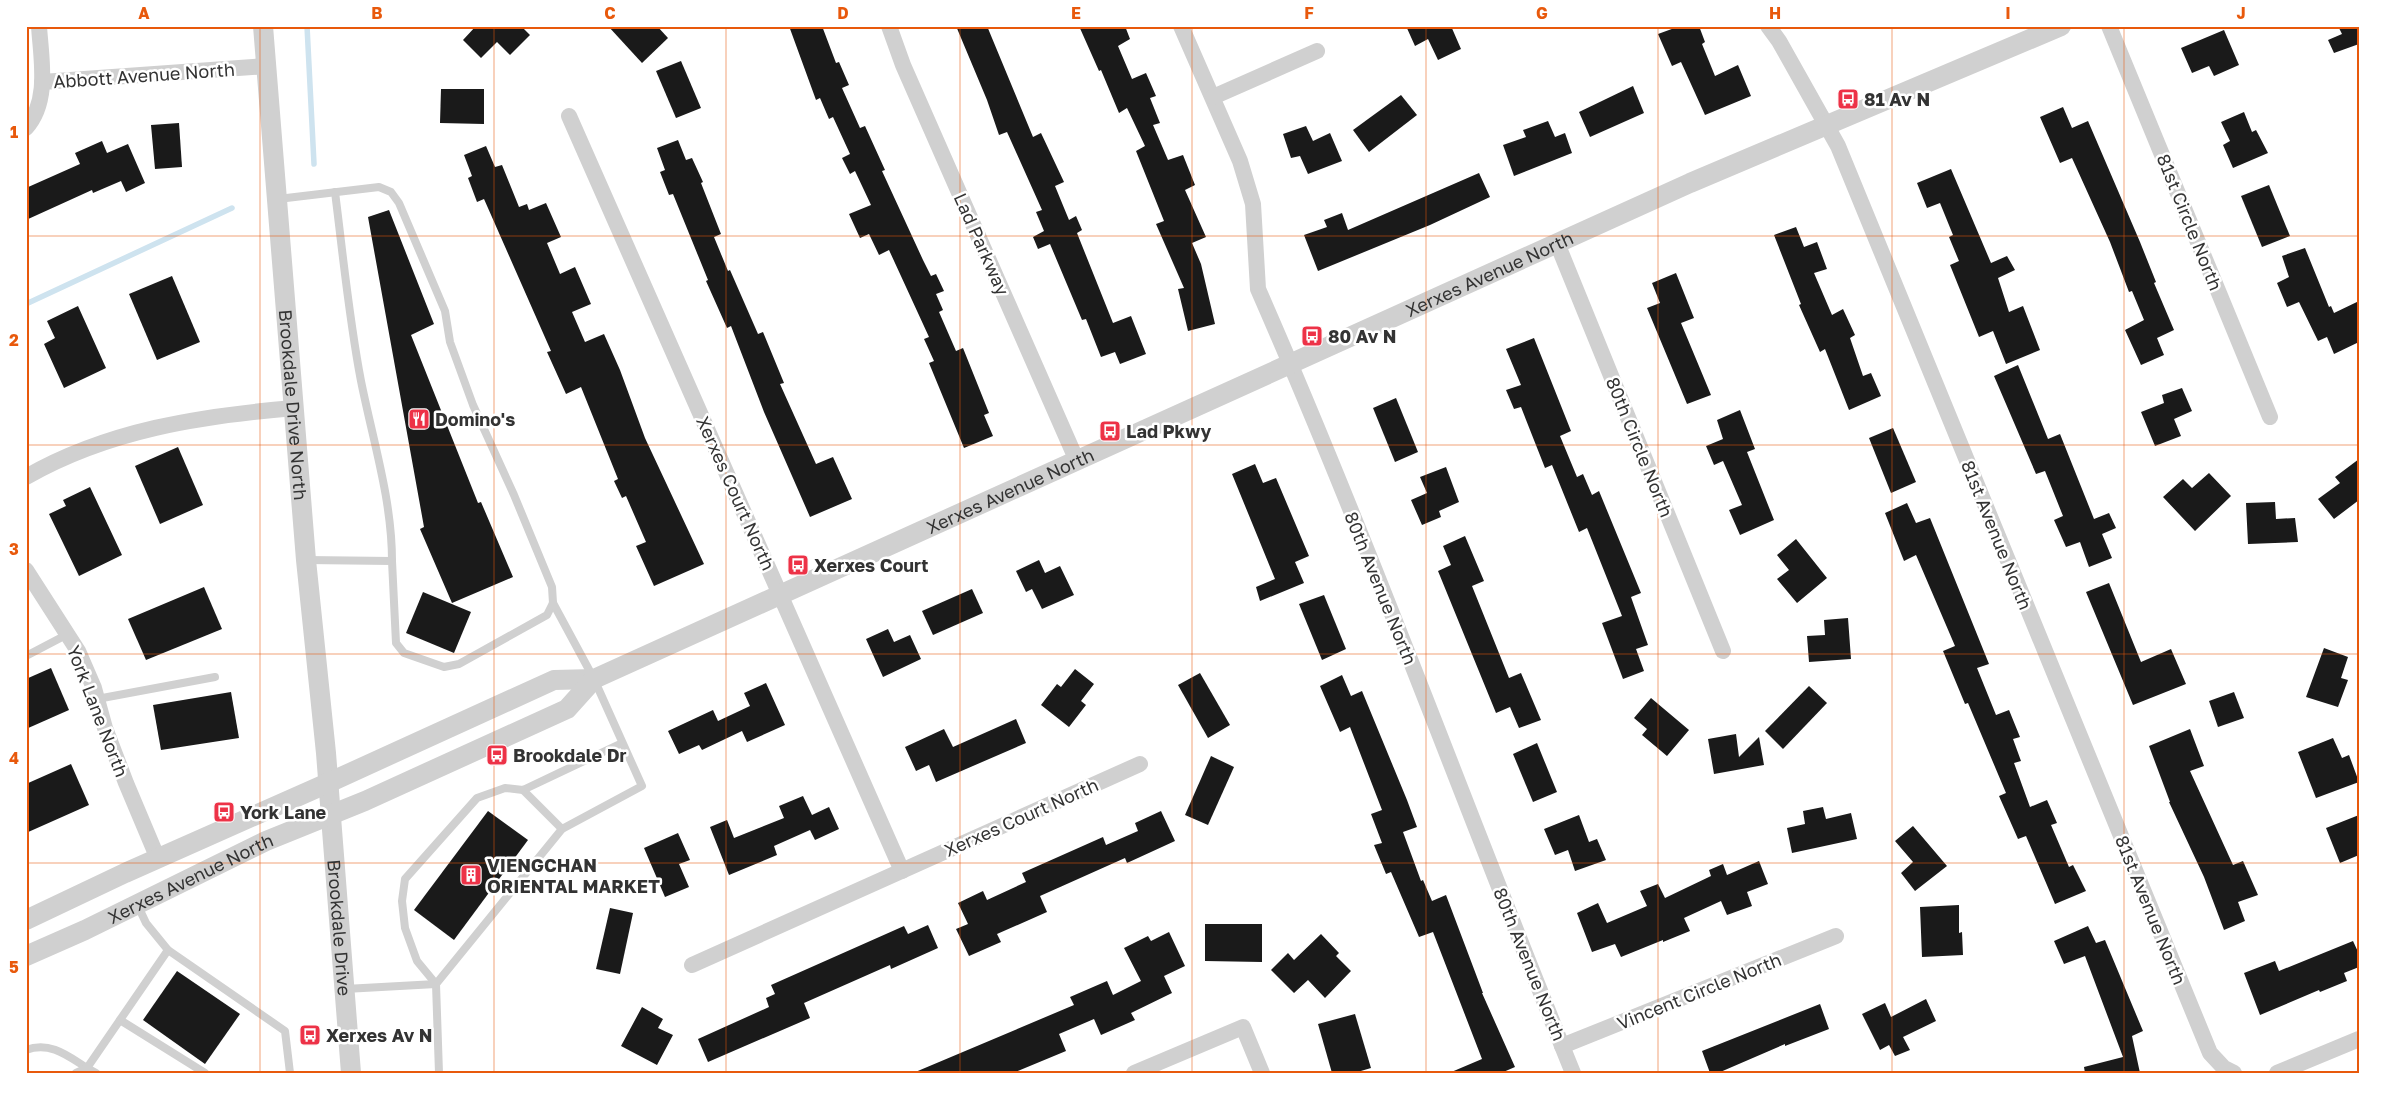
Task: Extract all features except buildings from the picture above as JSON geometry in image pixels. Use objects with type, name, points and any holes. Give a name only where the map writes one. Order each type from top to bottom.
[{"type":"street","points":[[39,26],[42,82]]},
{"type":"street","name":"Brookdale Drive North","points":[[262,26],[306,560],[328,783]]},
{"type":"street","name":"Lad Parkway","points":[[889,26],[903,65],[1077,460]]},
{"type":"street","name":"80th Avenue North","points":[[1181,26],[1240,161],[1253,204],[1258,289],[1291,364],[1471,811],[1533,977],[1573,1073]]},
{"type":"street","name":"81st Avenue North","points":[[1768,26],[1779,40],[1828,124],[2210,1053],[2224,1068],[2234,1073]]},
{"type":"street","name":"Xerxes Avenue North","points":[[26,920],[554,680],[594,679],[1690,183],[2060,26]]},
{"type":"street","name":"81st Circle North","points":[[2109,26],[2270,417]]},
{"type":"street","points":[[1213,97],[1317,51]]},
{"type":"street","name":"Abbott Avenue North","points":[[26,128],[32,122],[40,103],[42,82],[266,66]]},
{"type":"street","name":"Xerxes Court North","points":[[569,116],[902,871]]},
{"type":"street","name":"80th Circle North","points":[[1557,243],[1723,651]]},
{"type":"street","points":[[26,477],[89,447],[143,430],[198,418],[294,408]]},
{"type":"street","name":"York Lane North","points":[[26,570],[78,651],[97,699],[105,728],[122,774],[158,859]]},
{"type":"street","name":"Xerxes Avenue North","points":[[26,956],[84,930],[266,841],[330,815],[567,709],[594,679]]},
{"type":"street","name":"Xerxes Court North","points":[[692,965],[1140,764]]},
{"type":"street","name":"Brookdale Drive","points":[[328,783],[351,1073]]},
{"type":"street","name":"Vincent Circle North","points":[[1562,1046],[1836,936]]},
{"type":"street","points":[[1134,1073],[1243,1027],[1262,1073]]},
{"type":"street","points":[[2277,1073],[2359,1039]]},
{"type":"lane","points":[[276,200],[379,187],[391,192],[399,203],[446,312],[450,342],[473,405],[514,495],[552,587],[553,603],[594,679],[642,786],[562,829],[436,984],[344,989]]},
{"type":"lane","points":[[335,192],[350,315],[360,372],[386,489],[392,538],[396,643],[404,653],[444,667],[459,664],[547,615],[553,603]]},
{"type":"lane","points":[[306,560],[392,561]]},
{"type":"lane","points":[[26,656],[68,634]]},
{"type":"lane","points":[[97,699],[214,677]]},
{"type":"lane","points":[[439,1073],[436,984],[417,960],[405,928],[402,901],[405,879],[477,798],[504,788],[523,790],[622,743]]},
{"type":"lane","points":[[523,790],[562,829]]},
{"type":"lane","points":[[137,904],[146,923],[168,950],[285,1031],[290,1073]]},
{"type":"lane","points":[[76,1073],[87,1068],[168,950]]},
{"type":"lane","points":[[120,1020],[205,1073]]},
{"type":"lane","points":[[26,1050],[46,1047],[58,1049],[96,1073]]},
{"type":"waterway","points":[[307,26],[314,164]]},
{"type":"waterway","points":[[26,304],[232,208]]},
{"type":"place","name":"81 Av N","points":[[1848,99]]},
{"type":"place","name":"80 Av N","points":[[1312,336]]},
{"type":"place","name":"Domino's","points":[[419,419]]},
{"type":"place","name":"Lad Pkwy","points":[[1110,431]]},
{"type":"place","name":"Xerxes Court","points":[[798,565]]},
{"type":"place","name":"Brookdale Dr","points":[[497,755]]},
{"type":"place","name":"York Lane","points":[[224,812]]},
{"type":"place","name":"VIENGCHAN ORIENTAL MARKET","points":[[471,875]]},
{"type":"place","name":"Xerxes Av N","points":[[310,1035]]}]
